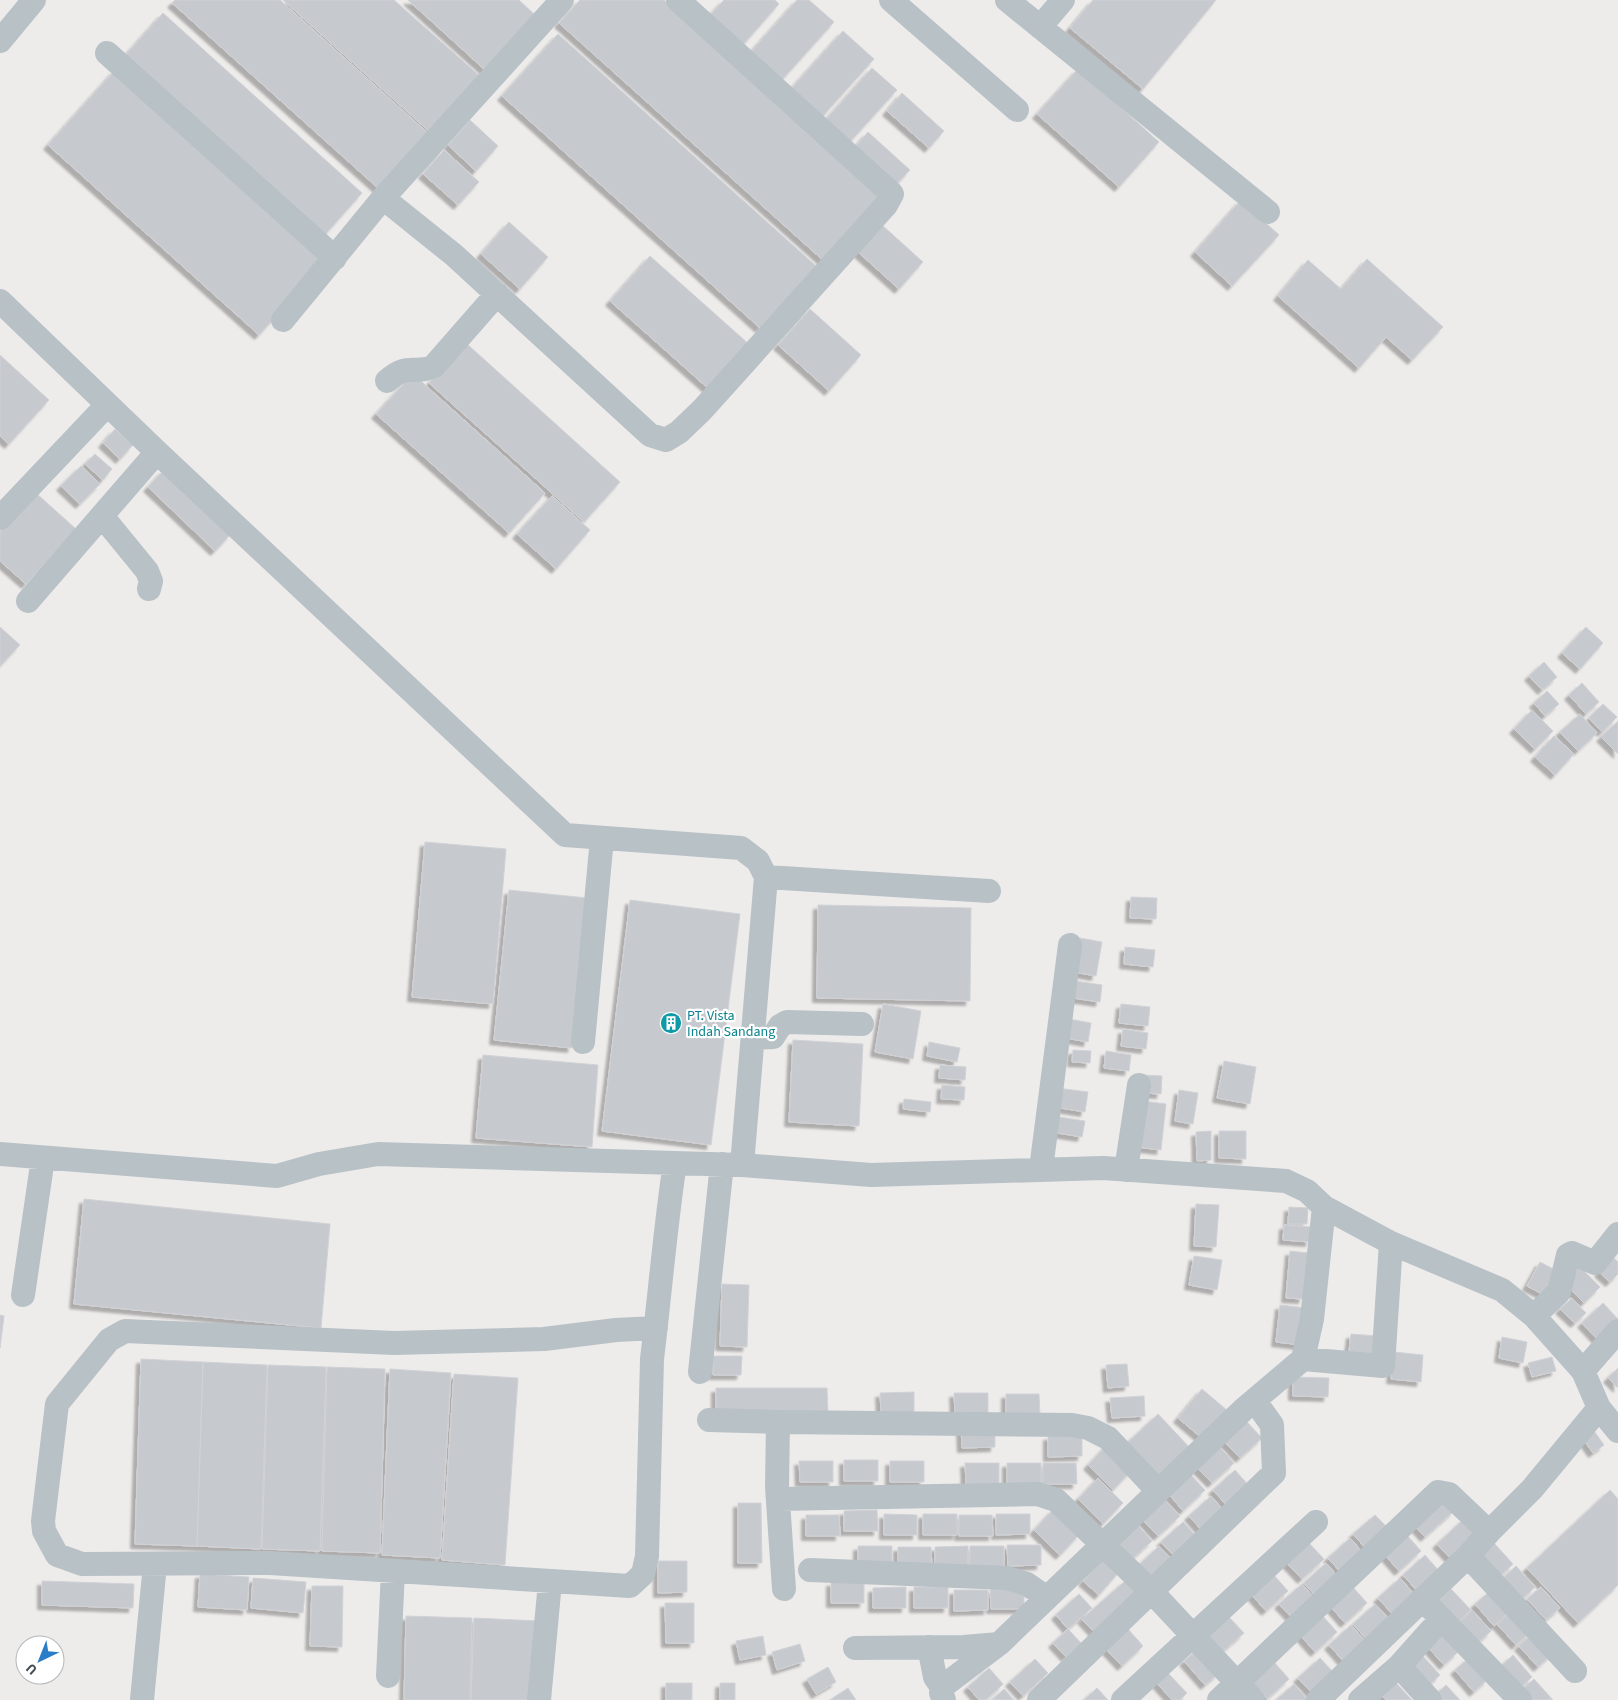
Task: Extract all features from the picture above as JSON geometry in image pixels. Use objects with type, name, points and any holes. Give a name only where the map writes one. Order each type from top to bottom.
[{"type":"street","points":[[0,41],[34,0]]},
{"type":"street","points":[[283,320],[383,198],[562,0]]},
{"type":"street","points":[[383,198],[454,255],[650,435],[666,440],[679,432],[702,410],[889,200],[892,194],[678,0]]},
{"type":"street","points":[[891,0],[1017,110]]},
{"type":"street","points":[[1007,0],[1268,212]]},
{"type":"street","points":[[1040,28],[1063,0]]},
{"type":"street","points":[[107,53],[335,258]]},
{"type":"street","points":[[387,381],[404,369],[428,369],[434,366],[497,294]]},
{"type":"street","points":[[0,301],[107,405],[565,836],[741,848],[758,861],[766,877],[753,1038],[700,1372]]},
{"type":"street","points":[[0,518],[107,405]]},
{"type":"street","points":[[28,602],[157,452]]},
{"type":"street","points":[[102,516],[147,571],[151,581],[149,589]]},
{"type":"street","points":[[583,1042],[602,838]]},
{"type":"street","points":[[766,877],[989,891]]},
{"type":"street","points":[[1041,1169],[1070,945]]},
{"type":"street","points":[[753,1038],[773,1037],[780,1026],[787,1022],[862,1024]]},
{"type":"street","points":[[1126,1170],[1139,1085]]},
{"type":"street","points":[[0,1154],[277,1176],[319,1164],[378,1154],[732,1165],[871,1175],[1041,1169],[1126,1170],[1286,1180],[1306,1191],[1324,1207],[1391,1243],[1502,1290],[1534,1316],[1583,1371],[1599,1408],[1618,1431]]},
{"type":"street","points":[[23,1295],[43,1158]]},
{"type":"street","points":[[656,1328],[616,1330],[544,1339],[394,1343],[125,1331],[109,1340],[57,1404],[43,1521],[44,1531],[57,1555],[82,1564],[270,1563],[630,1586],[644,1574],[648,1556],[652,1359],[656,1328],[675,1163]]},
{"type":"street","points":[[929,1647],[935,1677],[943,1693],[999,1644],[1158,1491],[1303,1359],[1312,1319],[1324,1207]]},
{"type":"street","points":[[1534,1316],[1558,1292],[1568,1255],[1572,1253],[1595,1263],[1618,1234]]},
{"type":"street","points":[[1303,1359],[1383,1366],[1391,1243]]},
{"type":"street","points":[[1583,1371],[1618,1331]]},
{"type":"street","points":[[1039,1700],[1274,1473],[1272,1425],[1255,1401]]},
{"type":"street","points":[[1330,1696],[1422,1599],[1468,1556],[1489,1532],[1532,1490],[1599,1408]]},
{"type":"street","points":[[709,1420],[1072,1425],[1088,1428],[1108,1438],[1158,1491]]},
{"type":"street","points":[[778,1422],[778,1499],[784,1590]]},
{"type":"street","points":[[1219,1700],[1438,1492],[1449,1494],[1489,1532]]},
{"type":"street","points":[[778,1499],[1038,1494],[1056,1500],[1152,1592],[1253,1700]]},
{"type":"street","points":[[1123,1700],[1316,1522]]},
{"type":"street","points":[[1468,1556],[1575,1671]]},
{"type":"street","points":[[142,1700],[154,1564]]},
{"type":"street","points":[[810,1570],[1006,1578],[1028,1584],[1047,1598]]},
{"type":"street","points":[[388,1676],[393,1572]]},
{"type":"street","points":[[539,1700],[550,1582]]},
{"type":"street","points":[[1422,1599],[1520,1700]]},
{"type":"street","points":[[1360,1700],[1399,1666],[1441,1619]]},
{"type":"street","points":[[855,1648],[964,1647],[999,1644]]},
{"type":"street","points":[[1399,1666],[1430,1700]]},
{"type":"building","points":[[175,0],[280,0],[429,134],[379,189],[172,3]]},
{"type":"building","points":[[283,0],[394,0],[481,77],[431,133]]},
{"type":"building","points":[[408,0],[519,0],[535,15],[485,70]]},
{"type":"building","points":[[580,0],[664,0],[884,198],[826,263],[559,23]]},
{"type":"building","points":[[724,0],[775,0],[779,4],[742,46],[709,16]]},
{"type":"building","points":[[797,0],[809,0],[834,22],[781,81],[750,53]]},
{"type":"building","points":[[1093,0],[1216,0],[1143,89],[1070,28]]},
{"type":"building","points":[[163,13],[362,193],[323,237],[124,57]]},
{"type":"building","points":[[843,31],[874,59],[822,117],[791,89]]},
{"type":"building","points":[[558,34],[816,266],[760,328],[502,96]]},
{"type":"building","points":[[872,68],[897,90],[848,144],[823,123]]},
{"type":"building","points":[[1078,69],[1159,142],[1119,187],[1037,114]]},
{"type":"building","points":[[115,70],[327,260],[259,335],[48,145]]},
{"type":"building","points":[[902,93],[944,131],[929,148],[887,111]]},
{"type":"building","points":[[470,120],[498,146],[476,171],[448,145]]},
{"type":"building","points":[[868,132],[910,170],[893,188],[852,151]]},
{"type":"building","points":[[444,150],[479,182],[458,205],[423,174]]},
{"type":"building","points":[[1241,200],[1279,235],[1232,286],[1195,252]]},
{"type":"building","points":[[509,222],[548,257],[520,289],[481,254]]},
{"type":"building","points":[[882,225],[923,262],[899,289],[858,252]]},
{"type":"building","points":[[650,256],[751,346],[711,391],[610,301]]},
{"type":"building","points":[[1367,259],[1443,327],[1412,360],[1386,337],[1359,368],[1278,296],[1308,260],[1341,289]]},
{"type":"building","points":[[810,309],[861,355],[829,391],[778,345]]},
{"type":"building","points":[[466,343],[620,482],[584,522],[429,383]]},
{"type":"building","points":[[0,355],[49,400],[9,444],[0,436]]},
{"type":"building","points":[[413,374],[545,493],[509,533],[376,414]]},
{"type":"building","points":[[115,429],[133,445],[120,459],[103,443]]},
{"type":"building","points":[[95,454],[112,469],[103,480],[85,464]]},
{"type":"building","points":[[81,466],[100,484],[80,504],[61,486]]},
{"type":"building","points":[[164,470],[231,534],[215,551],[148,487]]},
{"type":"building","points":[[36,493],[76,529],[26,584],[0,561],[0,532]]},
{"type":"building","points":[[552,496],[590,530],[556,569],[517,534]]},
{"type":"building","points":[[0,627],[20,645],[0,666]]},
{"type":"building","points":[[1586,627],[1603,643],[1580,669],[1562,653]]},
{"type":"building","points":[[1544,662],[1557,677],[1542,690],[1529,676]]},
{"type":"building","points":[[1582,683],[1599,702],[1586,714],[1569,695]]},
{"type":"building","points":[[1547,691],[1559,704],[1545,716],[1534,703]]},
{"type":"building","points":[[1603,704],[1617,717],[1602,732],[1589,718]]},
{"type":"building","points":[[1532,710],[1553,731],[1535,749],[1514,729]]},
{"type":"building","points":[[1580,714],[1597,733],[1578,751],[1560,732]]},
{"type":"building","points":[[1618,721],[1618,754],[1601,737]]},
{"type":"building","points":[[1554,736],[1574,754],[1555,775],[1535,757]]},
{"type":"building","points":[[425,842],[506,849],[493,1004],[412,997]]},
{"type":"building","points":[[509,890],[587,898],[572,1048],[494,1040]]},
{"type":"building","points":[[1131,897],[1157,898],[1156,919],[1130,918]]},
{"type":"building","name":"PT. Vista Indah Sandang","points":[[630,900],[740,914],[711,1145],[602,1131]]},
{"type":"building","points":[[818,905],[971,908],[970,1001],[817,998]]},
{"type":"building","points":[[1080,938],[1102,942],[1096,976],[1074,972]]},
{"type":"building","points":[[1125,947],[1155,950],[1153,967],[1124,964]]},
{"type":"building","points":[[1075,981],[1102,985],[1100,1002],[1073,998]]},
{"type":"building","points":[[883,1004],[921,1011],[913,1059],[875,1052]]},
{"type":"building","points":[[1121,1004],[1150,1007],[1148,1026],[1119,1023]]},
{"type":"building","points":[[1069,1019],[1091,1023],[1088,1042],[1066,1038]]},
{"type":"building","points":[[1123,1029],[1148,1033],[1146,1049],[1121,1046]]},
{"type":"building","points":[[793,1040],[863,1044],[859,1126],[789,1122]]},
{"type":"building","points":[[929,1042],[960,1048],[957,1062],[927,1056]]},
{"type":"building","points":[[1073,1050],[1091,1051],[1090,1063],[1072,1062]]},
{"type":"building","points":[[1106,1051],[1131,1055],[1129,1071],[1104,1068]]},
{"type":"building","points":[[483,1055],[598,1065],[592,1147],[476,1138]]},
{"type":"building","points":[[1224,1061],[1256,1067],[1250,1104],[1217,1098]]},
{"type":"building","points":[[940,1065],[966,1067],[965,1080],[939,1078]]},
{"type":"building","points":[[1143,1075],[1162,1076],[1161,1094],[1142,1093]]},
{"type":"building","points":[[942,1085],[965,1087],[964,1100],[941,1099]]},
{"type":"building","points":[[1057,1088],[1088,1092],[1085,1112],[1054,1107]]},
{"type":"building","points":[[1179,1090],[1198,1093],[1193,1124],[1175,1121]]},
{"type":"building","points":[[904,1099],[931,1102],[930,1112],[903,1109]]},
{"type":"building","points":[[1142,1101],[1166,1104],[1161,1150],[1137,1147]]},
{"type":"building","points":[[1053,1116],[1085,1121],[1082,1137],[1051,1132]]},
{"type":"building","points":[[1211,1131],[1211,1160],[1197,1161],[1196,1132]]},
{"type":"building","points":[[1219,1131],[1246,1131],[1246,1159],[1219,1158]]},
{"type":"building","points":[[84,1199],[330,1224],[321,1328],[74,1304]]},
{"type":"building","points":[[1196,1204],[1219,1205],[1216,1247],[1194,1246]]},
{"type":"building","points":[[1289,1207],[1308,1208],[1307,1224],[1288,1224]]},
{"type":"building","points":[[1284,1225],[1311,1227],[1310,1242],[1283,1240]]},
{"type":"building","points":[[1290,1251],[1308,1253],[1303,1299],[1286,1298]]},
{"type":"building","points":[[1194,1256],[1222,1260],[1217,1290],[1189,1285]]},
{"type":"building","points":[[1613,1257],[1618,1262],[1618,1274],[1610,1282],[1599,1272]]},
{"type":"building","points":[[1540,1262],[1559,1272],[1546,1296],[1527,1286]]},
{"type":"building","points":[[1580,1267],[1600,1287],[1584,1303],[1564,1283]]},
{"type":"building","points":[[722,1284],[749,1285],[747,1347],[720,1346]]},
{"type":"building","points":[[1572,1298],[1586,1313],[1575,1323],[1560,1309]]},
{"type":"building","points":[[1603,1303],[1618,1319],[1597,1339],[1582,1323]]},
{"type":"building","points":[[1280,1305],[1306,1308],[1302,1345],[1276,1342]]},
{"type":"building","points":[[0,1315],[4,1316],[0,1348]]},
{"type":"building","points":[[1351,1334],[1377,1336],[1375,1354],[1349,1351]]},
{"type":"building","points":[[1502,1337],[1527,1342],[1523,1363],[1499,1358]]},
{"type":"building","points":[[1394,1352],[1423,1355],[1421,1382],[1391,1379]]},
{"type":"building","points":[[713,1356],[742,1356],[741,1375],[713,1375]]},
{"type":"building","points":[[1552,1357],[1556,1371],[1532,1377],[1528,1363]]},
{"type":"building","points":[[141,1359],[203,1362],[197,1546],[135,1544]]},
{"type":"building","points":[[203,1362],[267,1365],[261,1549],[197,1546]]},
{"type":"building","points":[[1127,1364],[1129,1386],[1108,1388],[1106,1365]]},
{"type":"building","points":[[268,1365],[326,1367],[320,1551],[262,1549]]},
{"type":"building","points":[[327,1367],[385,1369],[380,1553],[322,1551]]},
{"type":"building","points":[[1618,1368],[1618,1388],[1608,1378]]},
{"type":"building","points":[[390,1369],[451,1373],[440,1558],[382,1555]]},
{"type":"building","points":[[454,1374],[518,1378],[505,1565],[442,1560]]},
{"type":"building","points":[[1293,1377],[1329,1378],[1328,1397],[1293,1396]]},
{"type":"building","points":[[716,1388],[827,1388],[828,1412],[716,1413]]},
{"type":"building","points":[[1202,1389],[1228,1411],[1204,1440],[1178,1418]]},
{"type":"building","points":[[914,1392],[914,1413],[881,1413],[880,1393]]},
{"type":"building","points":[[954,1393],[988,1393],[988,1414],[955,1414]]},
{"type":"building","points":[[1006,1394],[1039,1394],[1040,1415],[1006,1415]]},
{"type":"building","points":[[1144,1396],[1145,1416],[1112,1418],[1110,1398]]},
{"type":"building","points":[[1158,1414],[1191,1449],[1157,1480],[1125,1445]]},
{"type":"building","points":[[1246,1421],[1262,1438],[1240,1458],[1224,1441]]},
{"type":"building","points":[[961,1427],[995,1427],[995,1447],[962,1448]]},
{"type":"building","points":[[1592,1428],[1604,1445],[1593,1453],[1581,1436]]},
{"type":"building","points":[[1048,1436],[1082,1436],[1082,1456],[1048,1457]]},
{"type":"building","points":[[1108,1444],[1133,1469],[1113,1490],[1088,1465]]},
{"type":"building","points":[[1219,1446],[1234,1463],[1212,1483],[1196,1467]]},
{"type":"building","points":[[844,1460],[878,1460],[878,1481],[844,1481]]},
{"type":"building","points":[[799,1461],[833,1461],[833,1482],[800,1482]]},
{"type":"building","points":[[890,1461],[924,1461],[924,1482],[890,1482]]},
{"type":"building","points":[[965,1463],[999,1463],[999,1484],[966,1484]]},
{"type":"building","points":[[1007,1463],[1041,1463],[1041,1484],[1007,1484]]},
{"type":"building","points":[[1043,1463],[1076,1463],[1077,1484],[1043,1484]]},
{"type":"building","points":[[1235,1470],[1250,1487],[1228,1507],[1213,1490]]},
{"type":"building","points":[[1190,1474],[1205,1490],[1183,1511],[1168,1493]]},
{"type":"building","points":[[1098,1478],[1123,1503],[1103,1524],[1078,1499]]},
{"type":"building","points":[[1610,1490],[1618,1499],[1618,1585],[1578,1623],[1527,1568]]},
{"type":"building","points":[[1211,1496],[1226,1513],[1204,1533],[1189,1516]]},
{"type":"building","points":[[1442,1498],[1454,1511],[1425,1537],[1413,1524]]},
{"type":"building","points":[[1164,1499],[1180,1516],[1158,1536],[1142,1519]]},
{"type":"building","points":[[738,1503],[761,1503],[762,1563],[738,1563]]},
{"type":"building","points":[[1054,1509],[1080,1534],[1060,1555],[1034,1530]]},
{"type":"building","points":[[877,1510],[878,1531],[844,1531],[844,1511]]},
{"type":"building","points":[[884,1514],[917,1515],[917,1535],[884,1535]]},
{"type":"building","points":[[923,1514],[957,1514],[957,1535],[923,1535]]},
{"type":"building","points":[[996,1514],[1030,1514],[1030,1534],[996,1535]]},
{"type":"building","points":[[806,1515],[839,1515],[840,1536],[806,1536]]},
{"type":"building","points":[[959,1515],[992,1515],[993,1536],[959,1536]]},
{"type":"building","points":[[1375,1515],[1391,1531],[1368,1551],[1353,1534]]},
{"type":"building","points":[[1465,1518],[1480,1534],[1451,1559],[1437,1544]]},
{"type":"building","points":[[1183,1522],[1199,1539],[1177,1559],[1161,1542]]},
{"type":"building","points":[[1137,1524],[1152,1541],[1130,1561],[1115,1544]]},
{"type":"building","points":[[1406,1534],[1421,1551],[1399,1571],[1384,1554]]},
{"type":"building","points":[[1350,1538],[1365,1555],[1343,1575],[1328,1558]]},
{"type":"building","points":[[1308,1542],[1324,1559],[1302,1579],[1286,1562]]},
{"type":"building","points":[[1494,1543],[1513,1564],[1499,1577],[1480,1556]]},
{"type":"building","points":[[1007,1545],[1041,1545],[1041,1565],[1008,1566]]},
{"type":"building","points":[[858,1546],[892,1546],[892,1566],[858,1567]]},
{"type":"building","points":[[968,1546],[968,1567],[935,1568],[935,1547]]},
{"type":"building","points":[[970,1546],[1004,1546],[1004,1567],[970,1567]]},
{"type":"building","points":[[1159,1546],[1175,1563],[1153,1583],[1137,1567]]},
{"type":"building","points":[[898,1547],[931,1547],[932,1568],[898,1568]]},
{"type":"building","points":[[1425,1555],[1440,1572],[1418,1592],[1403,1575]]},
{"type":"building","points":[[1104,1558],[1119,1572],[1099,1595],[1083,1581]]},
{"type":"building","points":[[658,1561],[687,1561],[687,1592],[658,1593]]},
{"type":"building","points":[[1326,1563],[1341,1580],[1319,1600],[1304,1583]]},
{"type":"building","points":[[1516,1566],[1535,1587],[1521,1600],[1502,1579]]},
{"type":"building","points":[[200,1574],[249,1577],[247,1610],[198,1607]]},
{"type":"building","points":[[1273,1574],[1288,1591],[1266,1611],[1251,1594]]},
{"type":"building","points":[[253,1578],[306,1582],[303,1613],[251,1608]]},
{"type":"building","points":[[1400,1578],[1415,1595],[1393,1615],[1378,1598]]},
{"type":"building","points":[[42,1581],[134,1584],[133,1608],[42,1605]]},
{"type":"building","points":[[1125,1581],[1138,1595],[1096,1634],[1082,1619]]},
{"type":"building","points":[[831,1582],[864,1582],[864,1603],[831,1603]]},
{"type":"building","points":[[1302,1584],[1317,1601],[1295,1621],[1279,1604]]},
{"type":"building","points":[[312,1586],[343,1586],[342,1647],[310,1646]]},
{"type":"building","points":[[1352,1586],[1367,1603],[1345,1623],[1330,1606]]},
{"type":"building","points":[[906,1587],[906,1608],[873,1608],[873,1588]]},
{"type":"building","points":[[914,1587],[948,1587],[948,1608],[914,1608]]},
{"type":"building","points":[[1541,1587],[1560,1608],[1546,1620],[1527,1599]]},
{"type":"building","points":[[1024,1588],[1024,1609],[991,1609],[990,1589]]},
{"type":"building","points":[[1451,1589],[1471,1610],[1457,1623],[1438,1602]]},
{"type":"building","points":[[954,1590],[988,1590],[988,1610],[954,1611]]},
{"type":"building","points":[[1489,1592],[1508,1613],[1494,1626],[1475,1604]]},
{"type":"building","points":[[1079,1594],[1092,1608],[1068,1629],[1056,1615]]},
{"type":"building","points":[[665,1603],[694,1603],[694,1643],[666,1643]]},
{"type":"building","points":[[1375,1604],[1390,1620],[1368,1641],[1353,1624]]},
{"type":"building","points":[[1472,1610],[1491,1631],[1477,1644],[1458,1623]]},
{"type":"building","points":[[1511,1611],[1530,1632],[1516,1645],[1497,1624]]},
{"type":"building","points":[[1322,1615],[1337,1632],[1315,1652],[1300,1635]]},
{"type":"building","points":[[406,1616],[472,1618],[470,1700],[404,1700]]},
{"type":"building","points":[[1228,1616],[1244,1633],[1221,1653],[1206,1636]]},
{"type":"building","points":[[474,1618],[539,1621],[536,1700],[471,1700]]},
{"type":"building","points":[[1351,1625],[1366,1642],[1344,1662],[1329,1645]]},
{"type":"building","points":[[1068,1629],[1081,1643],[1066,1657],[1053,1643]]},
{"type":"building","points":[[1128,1629],[1143,1646],[1122,1666],[1106,1649]]},
{"type":"building","points":[[1439,1631],[1458,1652],[1444,1665],[1425,1644]]},
{"type":"building","points":[[1533,1633],[1552,1654],[1538,1667],[1519,1646]]},
{"type":"building","points":[[763,1636],[766,1655],[740,1660],[736,1641]]},
{"type":"building","points":[[800,1644],[805,1661],[777,1670],[772,1652]]},
{"type":"building","points":[[1197,1650],[1219,1673],[1205,1685],[1184,1661]]},
{"type":"building","points":[[1421,1654],[1440,1675],[1426,1688],[1407,1666]]},
{"type":"building","points":[[1513,1655],[1532,1677],[1518,1690],[1499,1668]]},
{"type":"building","points":[[1320,1658],[1336,1675],[1314,1695],[1298,1678]]},
{"type":"building","points":[[1469,1658],[1488,1679],[1474,1692],[1455,1670]]},
{"type":"building","points":[[1035,1659],[1048,1673],[1023,1696],[1010,1682]]},
{"type":"building","points":[[1274,1662],[1289,1679],[1267,1699],[1251,1682]]},
{"type":"building","points":[[828,1667],[836,1682],[816,1694],[807,1679]]},
{"type":"building","points":[[989,1668],[1003,1684],[986,1700],[979,1700],[968,1687]]},
{"type":"building","points":[[1166,1671],[1187,1693],[1180,1700],[1172,1700],[1155,1681]]},
{"type":"building","points":[[1534,1679],[1553,1700],[1528,1700],[1520,1691]]},
{"type":"building","points":[[666,1683],[692,1683],[692,1700],[666,1700]]},
{"type":"building","points":[[720,1683],[735,1683],[735,1700],[720,1700]]},
{"type":"building","points":[[1396,1683],[1412,1700],[1386,1700],[1382,1696]]},
{"type":"building","points":[[1294,1684],[1308,1700],[1276,1700]]},
{"type":"building","points":[[1446,1685],[1460,1700],[1434,1700],[1432,1698]]},
{"type":"building","points":[[848,1688],[856,1700],[830,1700]]},
{"type":"building","points":[[1097,1688],[1108,1700],[1084,1700]]},
{"type":"building","points":[[1004,1689],[1014,1700],[992,1700]]},
{"type":"place","name":"PT. Vista Indah Sandang","points":[[671,1023]]}]
